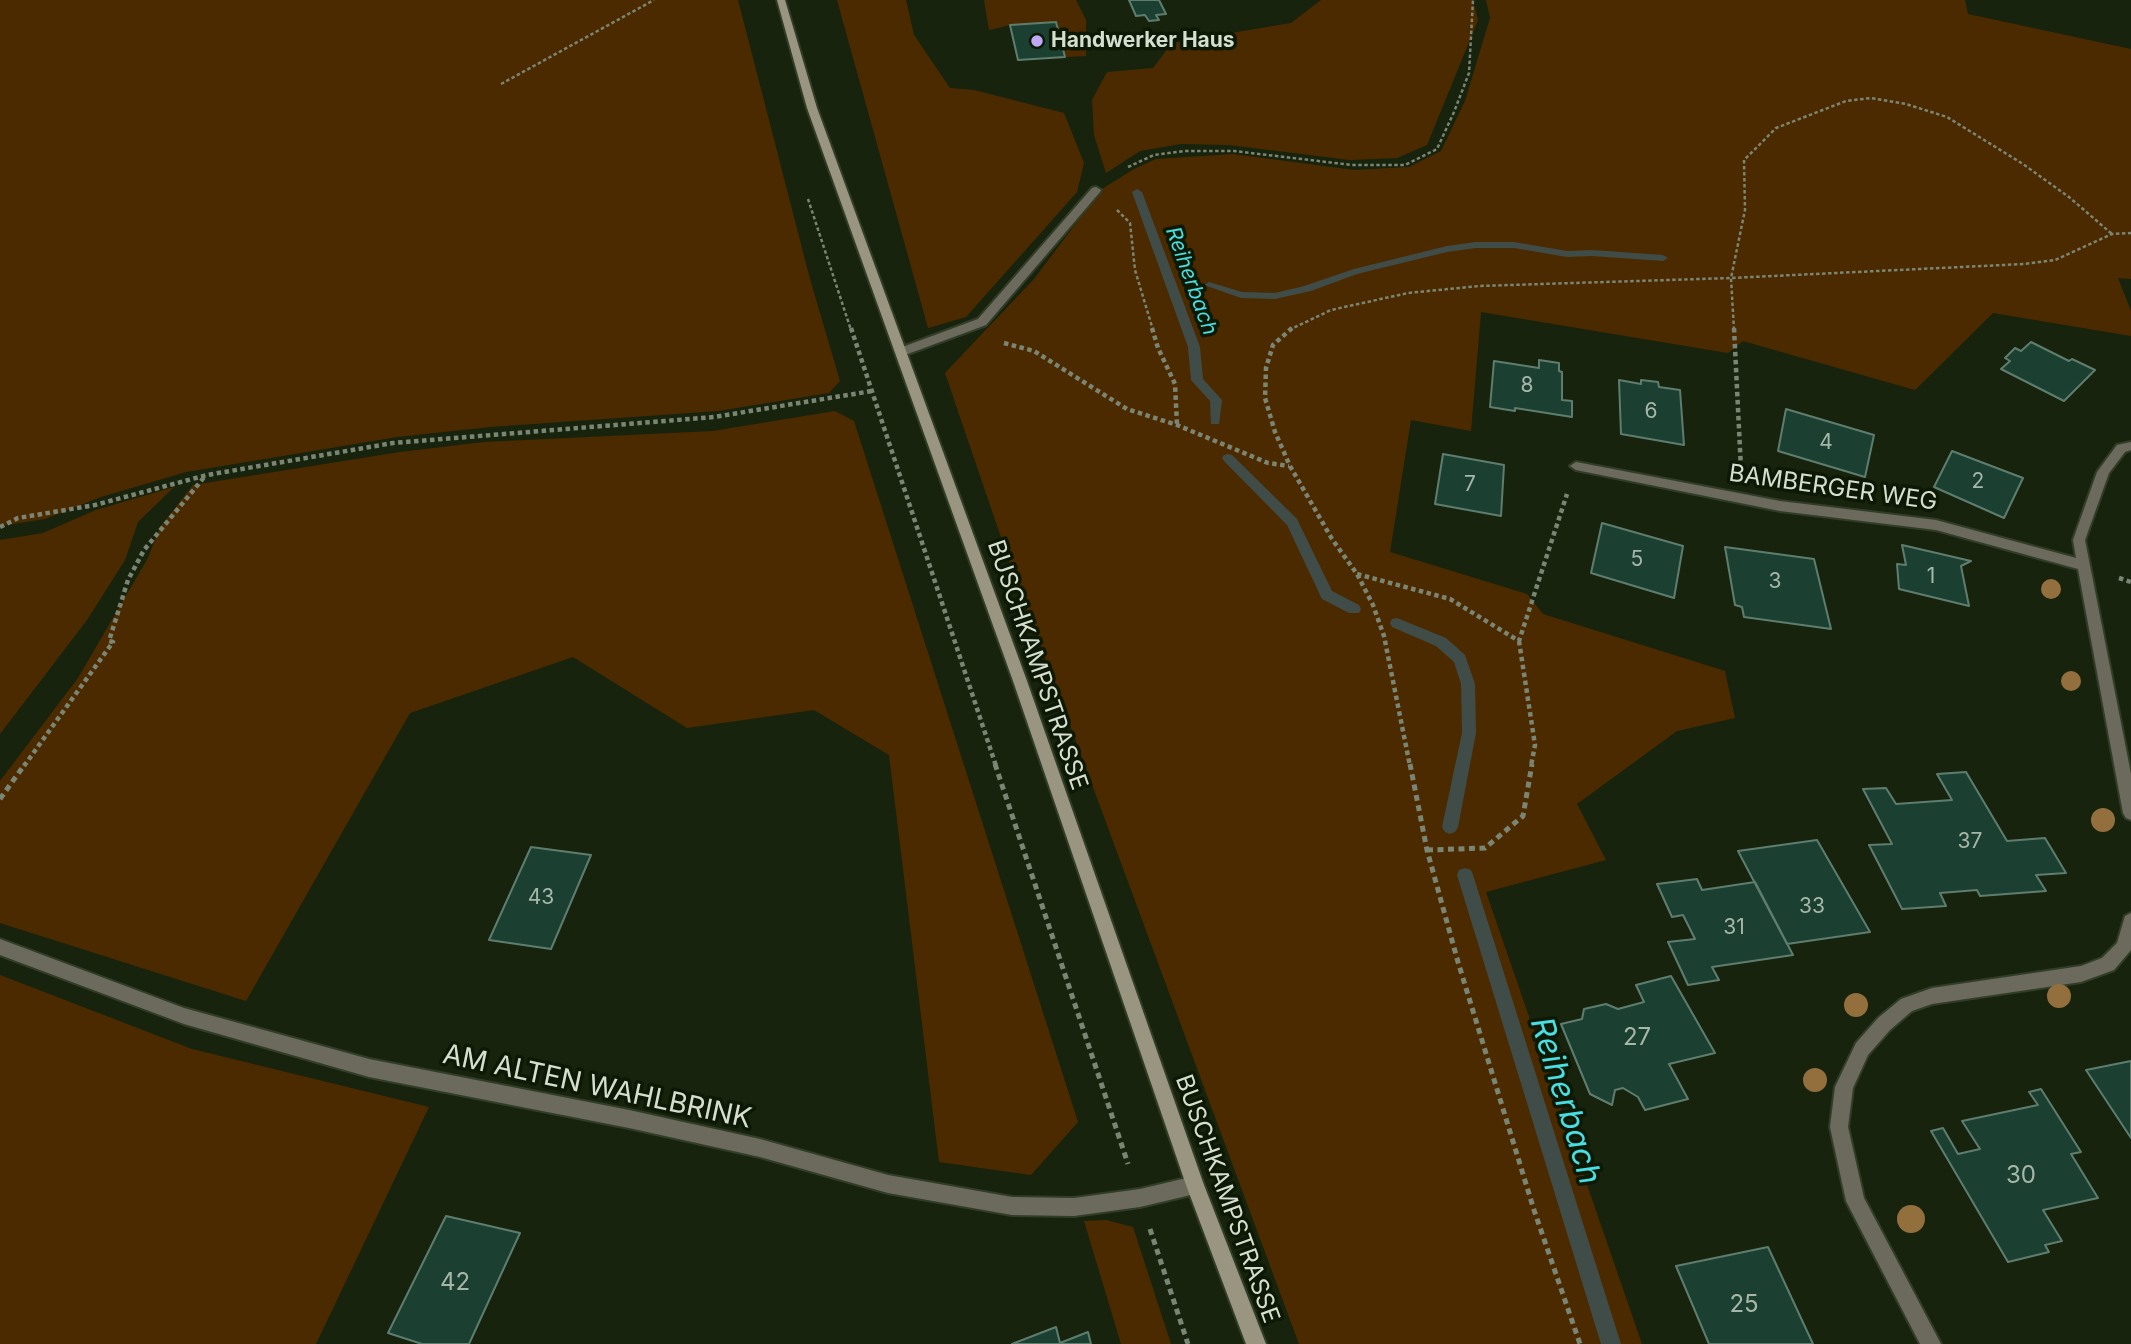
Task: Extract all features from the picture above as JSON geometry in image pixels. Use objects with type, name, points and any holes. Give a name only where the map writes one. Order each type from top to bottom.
[{"type":"main road","name":"BUSCHKAMPSTRASSE","points":[[781,0],[812,107],[1020,681],[1195,1185],[1256,1344]]},
{"type":"street","points":[[901,352],[960,332],[982,321],[1023,278],[1096,190]]},
{"type":"street","points":[[2131,446],[2121,448],[2102,472],[2079,540],[2081,565],[2131,813]]},
{"type":"street","name":"BAMBERGER WEG","points":[[1576,466],[1743,500],[1936,525],[2081,565]]},
{"type":"street","points":[[1931,1344],[1855,1201],[1839,1127],[1844,1087],[1861,1049],[1884,1024],[1908,1005],[1932,996],[2081,974],[2109,964],[2124,947],[2131,921]]},
{"type":"street","name":"AM ALTEN WAHLBRINK","points":[[0,947],[184,1016],[369,1068],[734,1142],[888,1184],[1013,1206],[1074,1207],[1140,1198],[1195,1185]]},
{"type":"path","points":[[501,84],[654,0]]},
{"type":"path","points":[[1128,167],[1154,155],[1185,151],[1234,151],[1352,165],[1405,164],[1437,149],[1469,73],[1473,0]]},
{"type":"path","points":[[1743,500],[1731,278],[1745,209],[1744,160],[1776,128],[1846,101],[1871,98],[1906,104],[1947,117],[2050,184],[2112,234]]},
{"type":"path","points":[[805,188],[1188,1344]]},
{"type":"path","points":[[1096,190],[1130,223],[1135,270],[1158,348],[1175,384],[1178,425]]},
{"type":"path","points":[[1580,1344],[1530,1197],[1427,850],[1384,636],[1373,605],[1357,574],[1332,539],[1290,466],[1275,432],[1265,398],[1266,368],[1273,345],[1290,330],[1309,319],[1365,300],[1479,286],[1731,278],[2024,264],[2055,260],[2112,234],[2131,233]]},
{"type":"path","points":[[960,332],[1034,351],[1126,409],[1178,425],[1268,463],[1290,466]]},
{"type":"path","points":[[0,527],[18,518],[95,505],[207,475],[393,443],[714,417],[872,391]]},
{"type":"path","points":[[1427,850],[1485,848],[1523,816],[1535,745],[1519,641],[1576,466]]},
{"type":"path","points":[[0,799],[113,642],[109,641],[128,580],[144,550],[207,475]]},
{"type":"path","points":[[1357,574],[1450,599],[1519,641]]},
{"type":"shaded area","points":[[0,0],[738,0],[810,279],[840,381],[829,393],[718,411],[490,427],[397,437],[186,472],[101,497],[45,519],[0,526]]},
{"type":"shaded area","points":[[837,0],[906,0],[914,35],[950,88],[974,90],[1064,113],[1084,163],[1077,192],[966,317],[928,328]]},
{"type":"shaded area","points":[[984,0],[1076,0],[1086,20],[1086,56],[1065,57],[1055,22],[1010,25],[989,30]]},
{"type":"shaded area","points":[[1321,0],[1473,0],[1478,20],[1427,145],[1397,158],[1350,160],[1229,145],[1181,144],[1140,151],[1106,173],[1094,135],[1092,100],[1107,72],[1153,68],[1172,43],[1291,23]]},
{"type":"shaded area","points":[[1486,0],[1965,0],[1968,14],[2131,49],[2131,279],[2118,278],[2131,311],[2131,336],[1993,313],[1915,390],[1743,341],[1728,353],[1481,312],[1471,431],[1411,420],[1390,552],[1527,594],[1543,614],[1725,671],[1735,718],[1677,731],[1577,804],[1606,860],[1486,892],[1642,1344],[1299,1344],[1006,552],[945,373],[1034,279],[1102,189],[1156,159],[1233,154],[1354,170],[1409,167],[1441,151],[1465,101],[1490,18]]},
{"type":"shaded area","points":[[835,411],[854,421],[1078,1122],[1031,1175],[939,1162],[889,755],[814,710],[687,728],[573,657],[410,713],[246,1001],[0,923],[0,781],[78,678],[148,558],[160,527],[193,485],[400,452],[484,442],[713,431]]},
{"type":"shaded area","points":[[174,487],[138,522],[125,560],[87,620],[0,734],[0,540],[43,533],[96,510]]},
{"type":"shaded area","points":[[0,975],[192,1049],[429,1107],[316,1344],[0,1344]]},
{"type":"shaded area","points":[[1106,1220],[1133,1227],[1171,1344],[1121,1344],[1084,1221]]},
{"type":"building","points":[[1129,0],[1159,0],[1166,14],[1156,15],[1159,20],[1149,21],[1145,15],[1136,16]]},
{"type":"building","name":"Handwerker Haus","points":[[1056,22],[1065,57],[1018,60],[1010,25]]},
{"type":"building","points":[[2031,342],[2069,361],[2072,359],[2095,370],[2064,401],[2001,369],[2010,361],[2005,358],[2015,348],[2021,351]]},
{"type":"building","points":[[1539,360],[1559,363],[1559,371],[1562,372],[1562,400],[1572,401],[1572,417],[1490,407],[1494,361],[1539,368]]},
{"type":"building","points":[[1619,380],[1641,384],[1641,380],[1658,382],[1659,387],[1680,390],[1684,445],[1621,434]]},
{"type":"building","points":[[1786,409],[1874,435],[1865,477],[1778,451]]},
{"type":"building","points":[[1952,451],[2023,478],[2004,518],[1934,487]]},
{"type":"building","points":[[1443,454],[1504,465],[1501,516],[1435,504]]},
{"type":"building","points":[[1602,523],[1683,546],[1674,598],[1591,573]]},
{"type":"building","points":[[1902,545],[1971,561],[1961,566],[1969,606],[1899,589],[1897,564],[1906,565]]},
{"type":"building","points":[[1725,547],[1814,559],[1831,629],[1744,617],[1742,607],[1735,605]]},
{"type":"building","points":[[1966,772],[2007,841],[2045,838],[2066,873],[2036,875],[2046,891],[1980,896],[1977,890],[1940,893],[1946,906],[1902,909],[1869,845],[1892,844],[1863,789],[1886,788],[1896,804],[1952,800],[1937,774]]},
{"type":"building","points":[[1817,840],[1870,932],[1787,944],[1738,851]]},
{"type":"building","points":[[531,847],[591,855],[551,949],[489,940]]},
{"type":"building","points":[[1697,879],[1702,890],[1755,882],[1793,955],[1712,967],[1719,980],[1688,985],[1668,942],[1695,939],[1683,915],[1672,917],[1657,884]]},
{"type":"building","points":[[1671,976],[1715,1053],[1669,1064],[1688,1099],[1645,1110],[1638,1097],[1623,1088],[1615,1090],[1612,1105],[1590,1094],[1561,1024],[1582,1019],[1584,1009],[1606,1004],[1618,1009],[1644,1002],[1636,985]]},
{"type":"building","points":[[2131,1061],[2131,1138],[2086,1070]]},
{"type":"building","points":[[2041,1089],[2081,1152],[2071,1154],[2098,1198],[2043,1210],[2062,1241],[2045,1245],[2049,1252],[2008,1262],[1931,1131],[1943,1128],[1958,1154],[1980,1149],[1962,1121],[2038,1105],[2029,1092]]},
{"type":"building","points":[[446,1216],[520,1233],[469,1344],[422,1344],[388,1333]]},
{"type":"building","points":[[1768,1247],[1813,1344],[1709,1344],[1676,1266]]},
{"type":"building","points":[[1056,1327],[1060,1343],[1088,1332],[1091,1344],[1012,1344]]},
{"type":"waterway","name":"Reiherbach","points":[[1137,192],[1194,347],[1197,380],[1216,400],[1215,421]]},
{"type":"waterway","points":[[1209,285],[1241,295],[1275,296],[1307,289],[1354,272],[1447,249],[1476,245],[1514,245],[1567,254],[1663,258]]},
{"type":"waterway","name":"Reiherbach","points":[[1228,458],[1292,522],[1327,595],[1354,609]]},
{"type":"waterway","name":"Reiherbach","points":[[1397,623],[1441,642],[1460,659],[1468,684],[1469,733],[1450,827]]},
{"type":"waterway","name":"Reiherbach","points":[[1465,875],[1611,1344]]},
{"type":"place","name":"Handwerker Haus","points":[[1037,41]]}]
